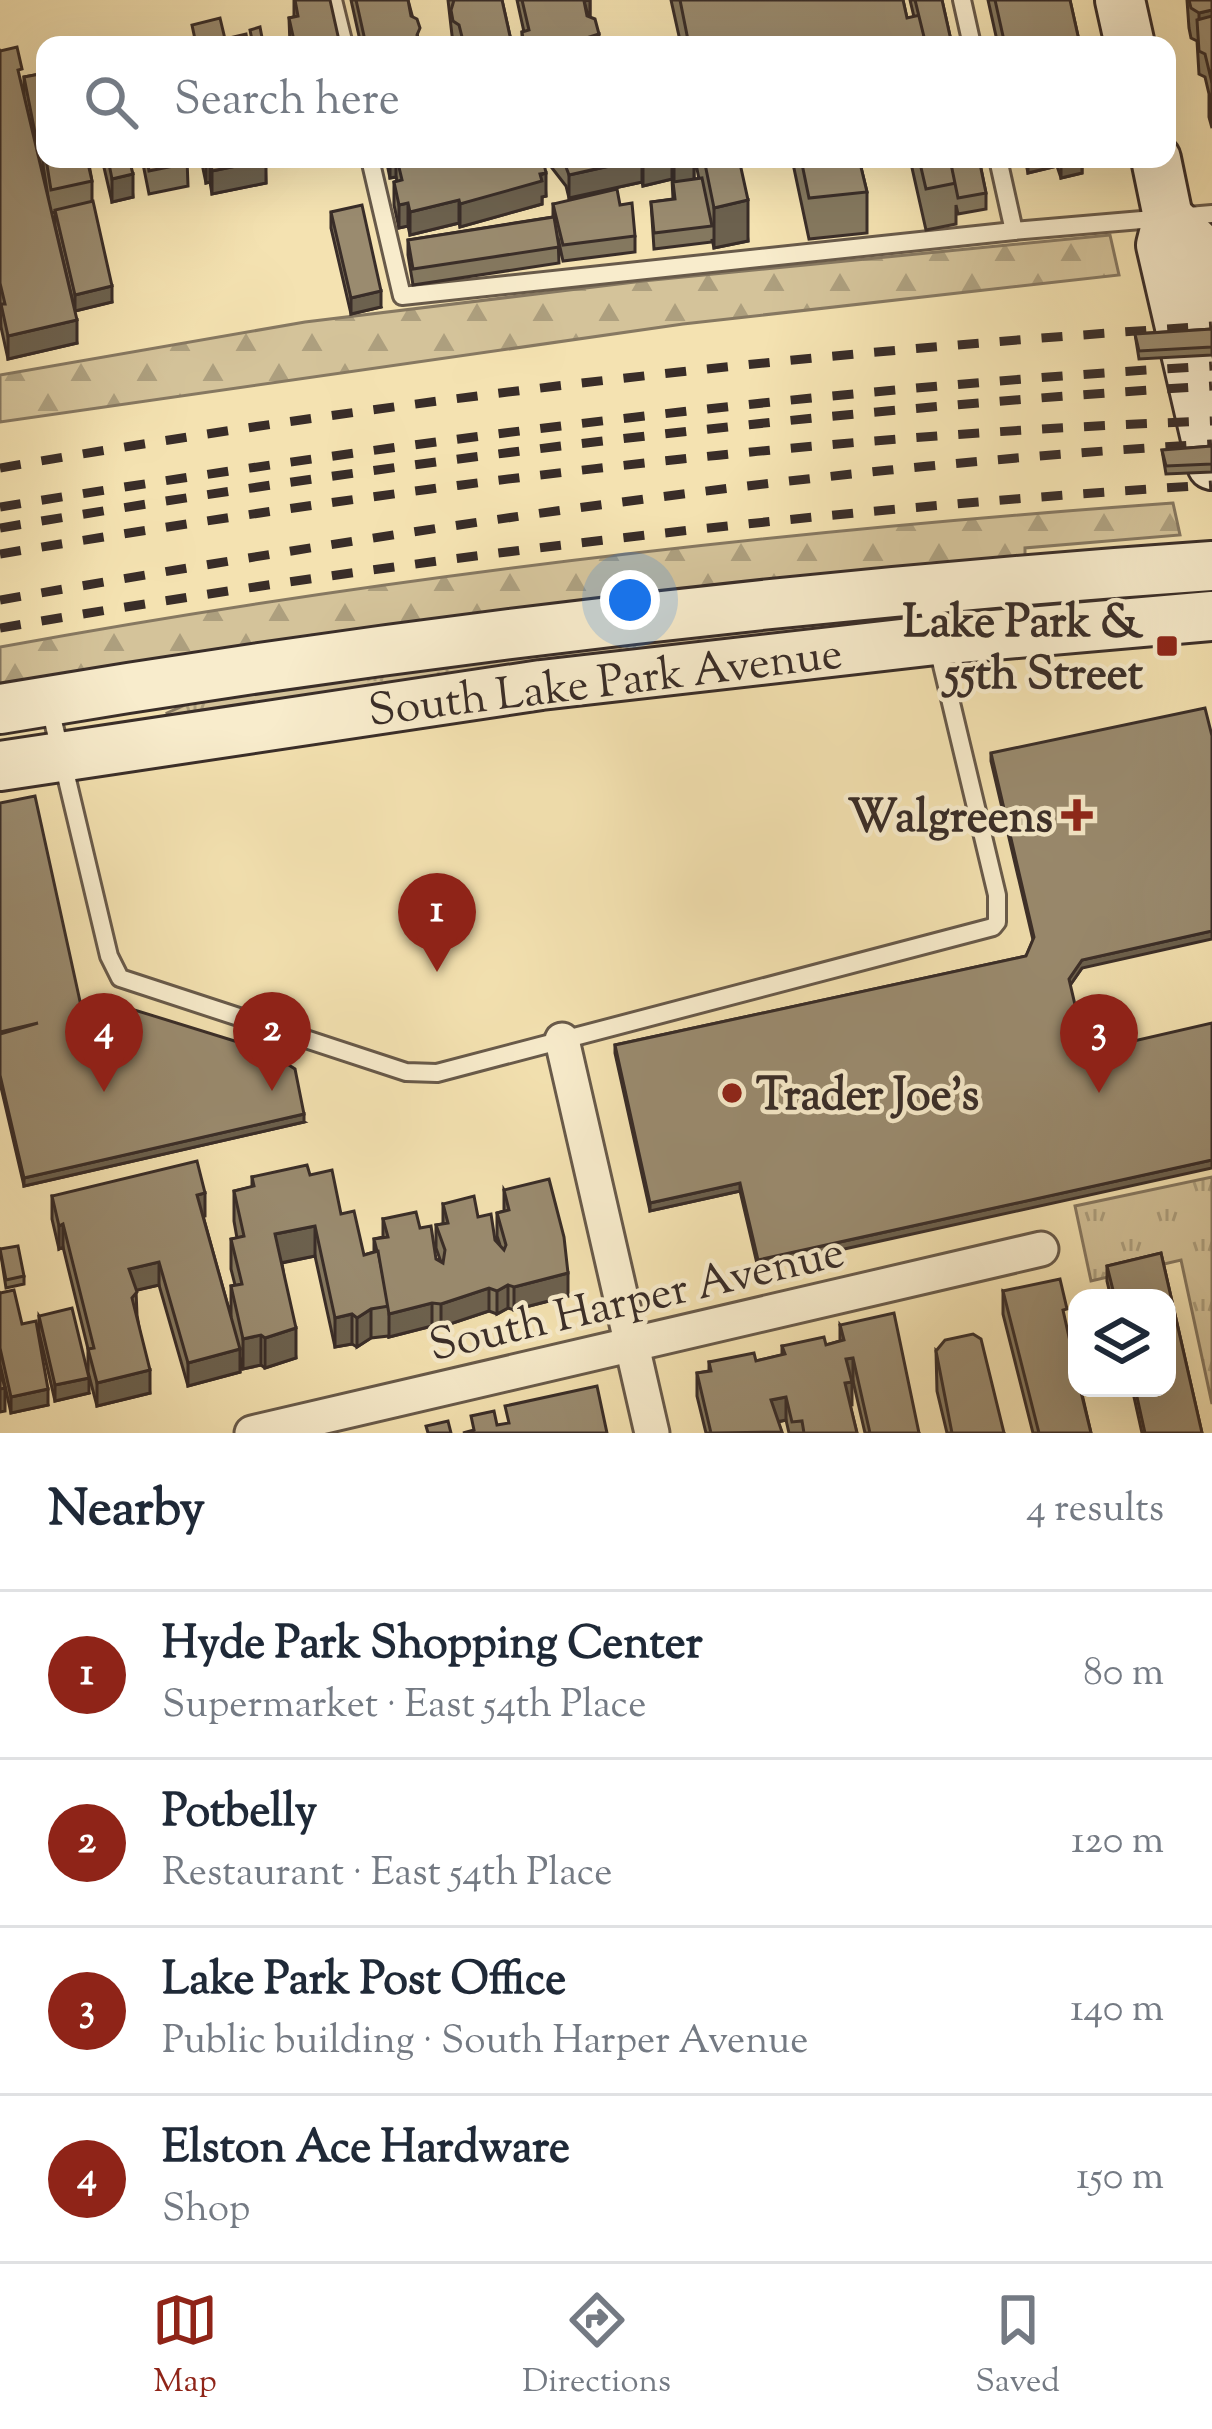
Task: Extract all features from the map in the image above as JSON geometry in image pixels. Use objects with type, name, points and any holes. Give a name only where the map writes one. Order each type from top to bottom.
[{"type":"main road","points":[[1120,0],[1128,36]]},
{"type":"main road","points":[[1161,168],[1190,216],[1212,317]]},
{"type":"main road","points":[[1190,216],[1161,245],[1212,465]]},
{"type":"main road","name":"South Lake Park Avenue","points":[[0,710],[528,630],[924,587],[1212,566]]},
{"type":"main road","name":"South Lake Park Avenue","points":[[0,766],[542,685],[936,640],[1212,616]]},
{"type":"street","points":[[562,1040],[652,1433]]},
{"type":"street","name":"South Harper Avenue","points":[[252,1433],[1041,1250]]},
{"type":"lane","points":[[333,0],[342,36]]},
{"type":"lane","points":[[962,0],[970,36]]},
{"type":"lane","points":[[372,168],[402,296],[1190,216]]},
{"type":"lane","points":[[1000,168],[1014,231]]},
{"type":"lane","points":[[48,701],[109,956],[120,979],[406,1072],[437,1072],[993,927],[997,895],[924,587]]},
{"type":"green space","points":[[1110,235],[1119,275],[683,324],[0,422],[0,375],[305,322],[643,281]]},
{"type":"green space","points":[[1173,503],[1180,535],[1025,548],[1025,559],[0,691],[0,647],[292,598],[731,542]]},
{"type":"green space","points":[[884,612],[890,623],[169,719],[167,713],[199,699],[422,665]]},
{"type":"green space","points":[[1212,1177],[1212,1404],[1181,1260],[1091,1281],[1075,1206]]},
{"type":"building","points":[[295,0],[330,0],[338,36],[293,36],[289,18],[298,16]]},
{"type":"building","points":[[356,0],[408,0],[420,28],[417,36],[364,36]]},
{"type":"building","points":[[454,0],[502,0],[510,36],[462,36],[451,10]]},
{"type":"building","points":[[522,0],[589,0],[584,1],[587,16],[595,19],[599,34],[523,36],[529,30]]},
{"type":"building","points":[[680,0],[903,0],[907,18],[920,15],[924,36],[687,36]]},
{"type":"building","points":[[915,0],[942,0],[950,36],[924,36]]},
{"type":"building","points":[[995,0],[1070,0],[1078,36],[1003,36]]},
{"type":"building","points":[[1189,0],[1212,0],[1212,10],[1199,13]]},
{"type":"building","points":[[1212,16],[1212,83],[1205,54],[1199,51],[1197,20]]},
{"type":"building","points":[[220,18],[224,36],[194,36],[192,25]]},
{"type":"building","points":[[17,47],[36,168],[41,168],[77,320],[8,336],[0,283],[0,51]]},
{"type":"building","points":[[36,75],[36,138],[24,77]]},
{"type":"building","points":[[47,168],[89,168],[92,181],[51,190]]},
{"type":"building","points":[[110,168],[131,168],[133,174],[112,179]]},
{"type":"building","points":[[399,168],[545,168],[546,173],[540,174],[542,181],[460,204],[459,200],[410,212],[408,203],[399,205],[394,182],[402,180]]},
{"type":"building","points":[[566,168],[600,168],[569,175]]},
{"type":"building","points":[[706,168],[741,168],[748,200],[714,208]]},
{"type":"building","points":[[803,168],[861,168],[867,192],[809,198]]},
{"type":"building","points":[[921,168],[952,168],[956,183],[926,189]]},
{"type":"building","points":[[952,168],[981,168],[986,193],[958,198]]},
{"type":"building","points":[[702,178],[712,226],[654,233],[651,202],[675,199],[673,182]]},
{"type":"building","points":[[617,189],[620,205],[632,203],[635,236],[563,245],[553,204]]},
{"type":"building","points":[[93,201],[112,286],[75,295],[55,210]]},
{"type":"building","points":[[362,205],[381,291],[351,298],[331,212]]},
{"type":"building","points":[[554,217],[559,247],[413,269],[408,240]]},
{"type":"building","points":[[1212,329],[1212,347],[1139,351],[1135,334]]},
{"type":"building","points":[[1212,446],[1212,464],[1166,466],[1162,450]]},
{"type":"building","points":[[1205,708],[1212,736],[1212,931],[1082,960],[1069,979],[1086,1052],[1212,1023],[1212,1160],[758,1260],[740,1183],[650,1203],[615,1045],[1026,956],[1034,937],[991,753]]},
{"type":"building","points":[[35,796],[83,1015],[112,1003],[267,1051],[295,1069],[304,1114],[24,1178],[0,1075],[0,1034],[38,1023],[0,1032],[0,803]]},
{"type":"building","points":[[197,1161],[205,1193],[197,1195],[240,1349],[188,1363],[159,1262],[129,1269],[150,1370],[97,1383],[88,1349],[94,1348],[52,1196]]},
{"type":"building","points":[[307,1165],[310,1175],[332,1170],[341,1214],[354,1211],[364,1255],[378,1251],[389,1306],[357,1318],[352,1314],[335,1318],[315,1226],[275,1234],[296,1328],[243,1339],[231,1286],[242,1284],[231,1239],[244,1236],[234,1191],[254,1186],[252,1177]]},
{"type":"building","points":[[549,1179],[568,1273],[389,1314],[374,1239],[388,1237],[383,1219],[416,1212],[420,1228],[431,1226],[436,1259],[443,1263],[445,1250],[436,1225],[448,1223],[443,1204],[474,1196],[478,1217],[491,1214],[495,1240],[504,1250],[497,1213],[509,1210],[504,1190]]},
{"type":"building","points":[[18,1246],[24,1276],[6,1280],[0,1249]]},
{"type":"building","points":[[1161,1253],[1169,1289],[1113,1289],[1107,1266]]},
{"type":"building","points":[[1060,1279],[1067,1309],[1063,1310],[1068,1332],[1068,1397],[1082,1397],[1091,1433],[1039,1433],[1003,1291]]},
{"type":"building","points":[[14,1290],[22,1324],[36,1321],[48,1389],[11,1397],[0,1348],[0,1293]]},
{"type":"building","points":[[72,1308],[89,1378],[55,1385],[39,1316]]},
{"type":"building","points":[[894,1313],[919,1433],[870,1433],[853,1358],[846,1359],[852,1382],[845,1383],[857,1433],[804,1433],[802,1421],[792,1422],[786,1397],[771,1400],[782,1432],[711,1433],[697,1373],[711,1371],[709,1362],[754,1353],[756,1361],[785,1354],[782,1346],[824,1337],[826,1345],[844,1340],[840,1325]]},
{"type":"building","points":[[1176,1319],[1202,1433],[1145,1433],[1137,1397],[1176,1397]]},
{"type":"building","points":[[973,1334],[981,1339],[1004,1433],[952,1433],[936,1351],[945,1340]]},
{"type":"building","points":[[597,1386],[607,1433],[463,1433],[474,1430],[471,1416],[494,1411],[497,1425],[509,1423],[505,1406]]},
{"type":"building","points":[[448,1421],[451,1433],[428,1433],[426,1426]]},
{"type":"railway","points":[[0,468],[301,420],[604,380],[907,349],[1212,326]]},
{"type":"railway","points":[[0,507],[302,460],[604,421],[907,389],[1212,366]]},
{"type":"railway","points":[[0,528],[604,441],[907,409],[1212,386]]},
{"type":"railway","points":[[0,554],[301,507],[604,468],[907,438],[1212,421]]},
{"type":"railway","points":[[0,600],[604,504],[907,468],[1212,444]]},
{"type":"railway","points":[[0,628],[302,580],[604,540],[907,508],[1212,485]]},
{"type":"place","name":"Lake Park & 55th Street","points":[[1167,646]]},
{"type":"place","name":"Walgreens","points":[[1077,815]]},
{"type":"place","name":"Hyde Park Shopping Center","points":[[437,972]]},
{"type":"place","name":"Potbelly","points":[[272,1091]]},
{"type":"place","name":"Elston Ace Hardware","points":[[104,1092]]},
{"type":"place","name":"Trader Joe's","points":[[732,1093]]},
{"type":"place","name":"Lake Park Post Office","points":[[1099,1093]]}]
